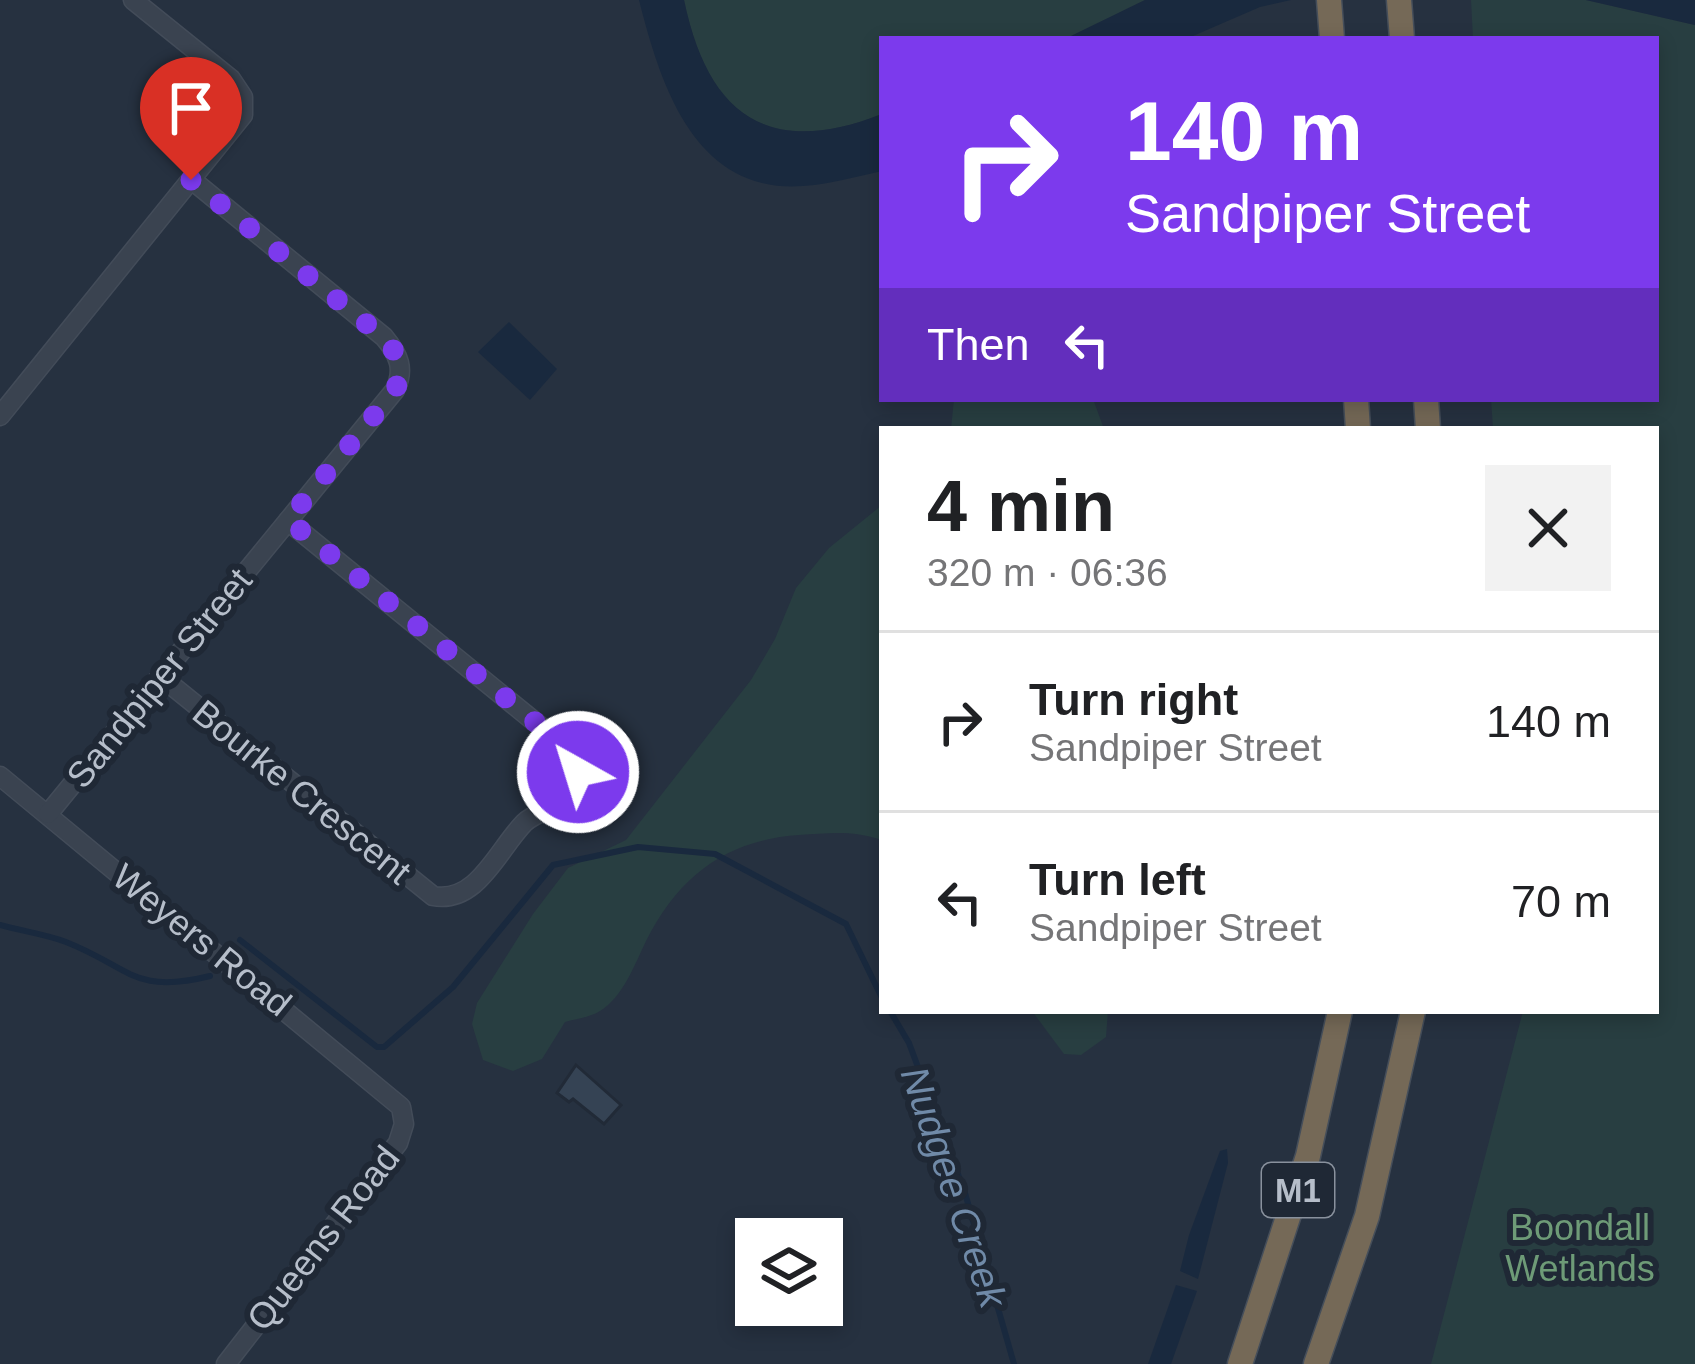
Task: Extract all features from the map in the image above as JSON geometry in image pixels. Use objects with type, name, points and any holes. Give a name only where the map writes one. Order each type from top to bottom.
[{"type":"highway","name":"M1","points":[[1240,1364],[1308,1156],[1339,1014]]},
{"type":"highway","name":"M1","points":[[1316,1364],[1367,1216],[1413,1014]]},
{"type":"street","points":[[0,416],[243,115],[243,97],[231,79],[134,0]]},
{"type":"street","name":"Sandpiper Street","points":[[48,814],[401,377],[396,351],[384,338],[191,180]]},
{"type":"street","name":"Bourke Crescent","points":[[160,676],[433,896],[452,897],[467,891],[524,823],[572,794],[578,781],[577,763],[562,744],[288,520]]},
{"type":"street","name":"Weyers Road","points":[[0,776],[401,1107]]},
{"type":"street","name":"Queens Road","points":[[226,1364],[398,1143],[404,1124],[401,1107]]},
{"type":"green space","points":[[684,0],[1145,0],[1071,36],[879,36],[879,115],[842,127],[806,131],[776,128],[749,117],[727,99],[695,40]]},
{"type":"green space","name":"Boondall Wetlands","points":[[1471,0],[1586,0],[1695,25],[1695,1364],[1431,1364],[1522,1014],[1659,1014],[1659,426],[1493,426],[1491,402],[1659,402],[1659,36],[1473,36]]},
{"type":"green space","points":[[954,402],[1094,402],[1103,426],[951,426]]},
{"type":"green space","points":[[879,507],[879,839],[851,833],[799,835],[773,838],[727,854],[690,880],[674,898],[608,1005],[565,1022],[542,1059],[513,1071],[483,1060],[472,1024],[477,1003],[533,914],[568,868],[626,840],[751,680],[796,588],[829,548]]},
{"type":"green space","points":[[1034,1014],[1108,1014],[1106,1037],[1081,1055],[1064,1054]]},
{"type":"water","points":[[639,0],[684,0],[709,73],[727,98],[749,117],[776,128],[842,127],[879,115],[879,172],[792,186],[762,183],[735,173],[694,135],[678,111]]},
{"type":"water","points":[[1145,0],[1291,0],[1260,7],[1193,36],[1071,36]]},
{"type":"water","points":[[1586,0],[1695,0],[1695,25]]},
{"type":"water","points":[[509,322],[557,369],[530,400],[478,352]]},
{"type":"water","points":[[1227,1149],[1228,1163],[1198,1279],[1180,1271],[1220,1151]]},
{"type":"water","points":[[1176,1285],[1197,1291],[1171,1364],[1148,1364]]},
{"type":"building","points":[[576,1065],[621,1105],[604,1124],[573,1099],[569,1102],[557,1093]]},
{"type":"waterway","name":"Nudgee Creek","points":[[240,940],[377,1047],[384,1047],[453,987],[553,865],[638,847],[715,854],[846,924],[879,992]]},
{"type":"waterway","name":"Nudgee Creek","points":[[0,925],[66,942],[147,980],[210,976]]},
{"type":"waterway","name":"Nudgee Creek","points":[[892,1014],[909,1043],[965,1193],[1014,1364]]},
{"type":"route","points":[[191,180],[384,338],[396,351],[400,365],[395,390],[288,520],[562,744],[574,757],[578,772]]}]
